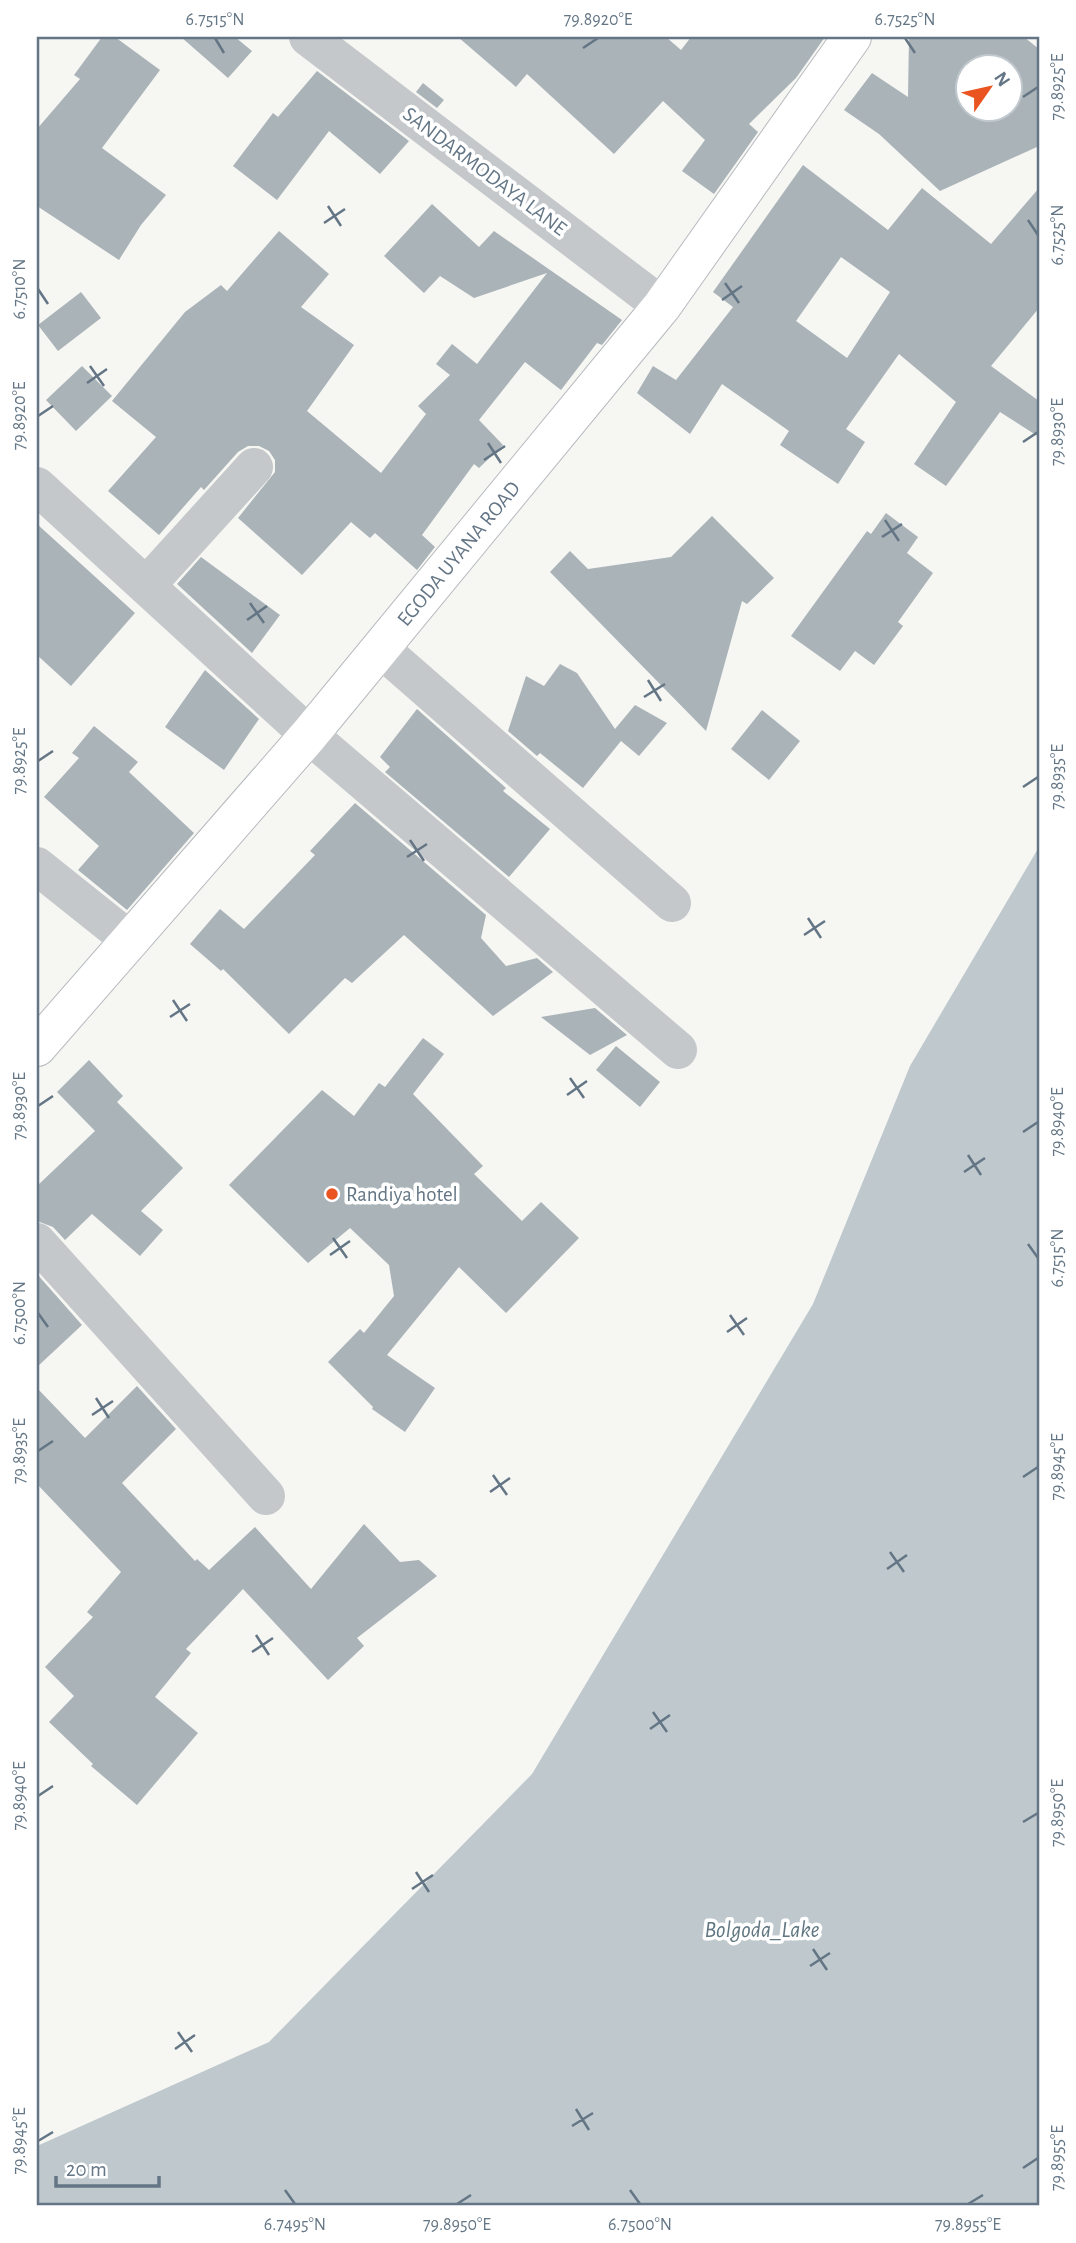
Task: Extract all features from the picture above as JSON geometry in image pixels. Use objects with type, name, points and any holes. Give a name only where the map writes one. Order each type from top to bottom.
[{"type":"main road","name":"EGODA UYANA ROAD","points":[[37,1047],[309,735],[662,306],[852,37]]},
{"type":"street","name":"SANDARMODAYA LANE","points":[[308,37],[662,306]]},
{"type":"street","points":[[146,586],[254,467]]},
{"type":"street","points":[[37,486],[309,735],[678,1049]]},
{"type":"street","points":[[381,649],[672,903]]},
{"type":"street","points":[[37,866],[131,941]]},
{"type":"street","points":[[37,1242],[266,1496]]},
{"type":"water","name":"Bolgoda_Lake","points":[[1039,847],[1039,2206],[37,2206],[37,2146],[269,2042],[532,1774],[813,1304],[910,1066]]},
{"type":"building","points":[[102,37],[115,37],[160,70],[102,148],[166,195],[141,225],[119,260],[37,206],[37,129],[80,79],[74,75]]},
{"type":"building","points":[[181,37],[235,37],[252,51],[228,78]]},
{"type":"building","points":[[458,37],[666,37],[681,50],[691,37],[825,37],[796,78],[749,124],[758,132],[714,194],[682,171],[705,140],[663,101],[614,154],[527,74],[516,87]]},
{"type":"building","points":[[909,37],[1024,37],[1039,49],[1039,146],[940,191],[879,134],[844,110],[872,73],[908,97]]},
{"type":"building","points":[[317,71],[409,141],[380,174],[329,131],[277,200],[233,166],[273,113],[278,117]]},
{"type":"building","points":[[423,83],[444,100],[437,108],[416,92]]},
{"type":"building","points":[[803,165],[888,230],[922,188],[991,244],[1039,188],[1039,308],[991,366],[1039,401],[1039,437],[1000,412],[946,486],[914,464],[956,402],[899,354],[846,429],[865,442],[838,484],[780,445],[789,431],[722,384],[690,434],[637,393],[653,366],[676,380],[733,307],[713,292]],"holes":[[[841,257],[890,292],[847,358],[796,321]]]},
{"type":"building","points":[[432,204],[479,247],[494,231],[622,320],[602,345],[597,343],[561,390],[525,362],[479,420],[503,445],[479,468],[474,464],[422,535],[435,547],[417,570],[375,533],[370,538],[351,522],[302,575],[238,518],[275,472],[275,460],[269,451],[259,446],[248,446],[238,452],[204,490],[201,487],[159,535],[108,491],[156,437],[112,401],[185,312],[221,285],[227,291],[279,231],[329,274],[301,307],[354,345],[307,411],[381,473],[426,414],[418,406],[450,375],[436,364],[452,344],[477,364],[547,273],[474,298],[440,276],[424,293],[384,256]]},
{"type":"building","points":[[81,292],[101,318],[58,351],[38,325]]},
{"type":"building","points":[[82,366],[112,396],[76,431],[46,400]]},
{"type":"building","points":[[886,513],[918,537],[907,553],[933,573],[898,622],[903,626],[874,665],[855,651],[840,671],[791,636],[867,531],[871,534]]},
{"type":"building","points":[[712,516],[774,578],[747,604],[742,601],[706,731],[550,572],[570,551],[588,569],[671,557]]},
{"type":"building","points":[[37,524],[135,613],[71,686],[37,655]]},
{"type":"building","points":[[201,557],[280,615],[252,653],[177,584]]},
{"type":"building","points":[[560,664],[577,673],[615,729],[635,705],[667,723],[639,756],[621,741],[583,788],[540,753],[537,756],[508,731],[526,676],[544,686]]},
{"type":"building","points":[[205,670],[259,719],[224,770],[165,727]]},
{"type":"building","points":[[417,709],[506,788],[503,791],[550,829],[509,877],[385,772],[390,767],[380,757]]},
{"type":"building","points":[[762,710],[800,741],[769,780],[731,749]]},
{"type":"building","points":[[94,726],[138,762],[129,772],[194,833],[127,910],[78,870],[99,846],[44,797],[79,758],[72,753]]},
{"type":"building","points":[[355,803],[486,915],[481,938],[506,966],[537,958],[553,972],[493,1016],[404,935],[352,983],[345,978],[289,1034],[223,969],[221,971],[190,944],[220,909],[244,929],[315,855],[310,851]]},
{"type":"building","points":[[595,1008],[627,1035],[590,1055],[541,1017]]},
{"type":"building","points":[[423,1038],[444,1054],[413,1094],[483,1166],[474,1174],[522,1221],[541,1202],[579,1238],[506,1313],[459,1267],[387,1355],[435,1388],[405,1432],[372,1409],[328,1362],[360,1329],[364,1333],[394,1296],[389,1265],[350,1228],[308,1263],[229,1185],[322,1090],[354,1116],[379,1083],[385,1087]]},
{"type":"building","points":[[616,1046],[660,1082],[640,1107],[596,1070]]},
{"type":"building","points":[[89,1060],[123,1096],[117,1102],[183,1168],[141,1211],[163,1230],[140,1256],[92,1214],[65,1240],[53,1227],[37,1221],[37,1186],[95,1131],[57,1092]]},
{"type":"building","points":[[37,1274],[82,1325],[37,1367]]},
{"type":"building","points":[[137,1386],[176,1429],[122,1483],[195,1561],[197,1559],[209,1570],[255,1527],[311,1589],[364,1524],[400,1562],[419,1560],[437,1576],[357,1638],[364,1646],[328,1680],[243,1589],[186,1649],[191,1653],[155,1697],[198,1733],[137,1805],[91,1766],[93,1764],[49,1722],[74,1696],[45,1667],[93,1617],[87,1612],[121,1572],[37,1484],[37,1388],[85,1438]]},
{"type":"place","name":"Randiya hotel","points":[[332,1194]]}]
